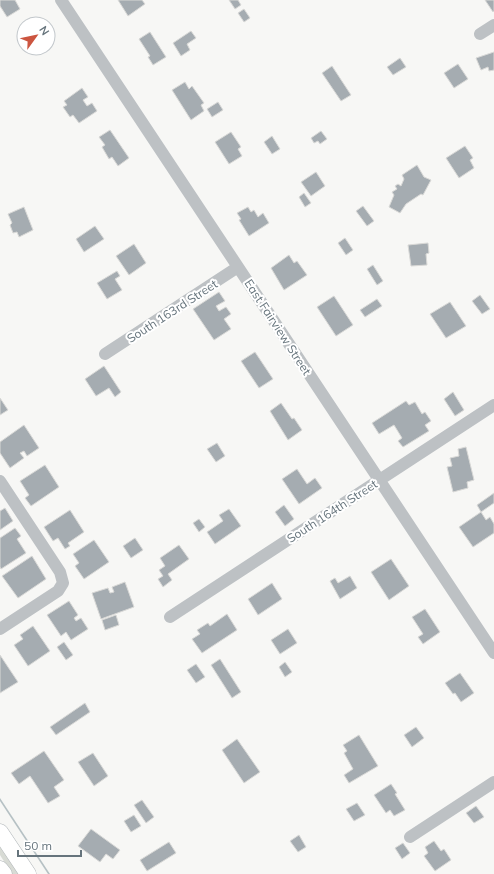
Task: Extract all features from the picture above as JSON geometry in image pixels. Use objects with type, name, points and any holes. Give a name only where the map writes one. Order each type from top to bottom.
[{"type":"main road","points":[[0,832],[28,874]]},
{"type":"main road","points":[[0,869],[4,874]]},
{"type":"street","name":"East Fairview Street","points":[[61,0],[494,654]]},
{"type":"street","points":[[480,34],[494,25]]},
{"type":"street","name":"South 163rd Street","points":[[105,354],[238,268]]},
{"type":"street","name":"South 164th Street","points":[[170,617],[494,405]]},
{"type":"street","points":[[0,481],[60,572],[63,583],[58,591],[0,629]]},
{"type":"street","points":[[410,837],[494,782]]},
{"type":"shaded area","points":[[0,798],[50,874],[48,874],[0,801]]},
{"type":"shaded area","points":[[0,846],[19,874],[12,874],[0,855]]},
{"type":"building","points":[[0,0],[15,0],[20,9],[7,17],[0,6]]},
{"type":"building","points":[[118,0],[142,0],[145,4],[128,16]]},
{"type":"building","points":[[229,0],[238,0],[241,5],[235,9]]},
{"type":"building","points":[[485,0],[494,0],[493,12]]},
{"type":"building","points":[[244,9],[250,18],[244,22],[238,13]]},
{"type":"building","points":[[191,31],[196,38],[187,44],[190,50],[181,56],[173,43]]},
{"type":"building","points":[[150,32],[166,57],[153,65],[148,57],[150,56],[139,39]]},
{"type":"building","points":[[494,52],[494,70],[489,71],[488,67],[481,70],[476,58]]},
{"type":"building","points":[[400,58],[406,67],[393,75],[387,67]]},
{"type":"building","points":[[458,64],[468,79],[454,88],[444,73]]},
{"type":"building","points":[[332,66],[351,95],[341,101],[322,73]]},
{"type":"building","points":[[185,82],[189,89],[192,86],[204,103],[201,105],[204,111],[191,120],[172,90]]},
{"type":"building","points":[[82,88],[88,97],[83,100],[87,106],[92,103],[97,111],[79,123],[73,115],[70,117],[63,107],[67,105],[64,101]]},
{"type":"building","points":[[218,102],[223,110],[212,117],[207,109]]},
{"type":"building","points":[[110,130],[129,158],[118,166],[112,157],[109,159],[102,147],[105,145],[99,137]]},
{"type":"building","points":[[321,131],[327,139],[320,144],[318,141],[314,143],[311,138]]},
{"type":"building","points":[[231,132],[241,147],[238,149],[242,156],[229,164],[215,142]]},
{"type":"building","points":[[272,136],[280,149],[272,154],[264,142]]},
{"type":"building","points":[[465,146],[473,158],[470,160],[474,168],[459,178],[446,158]]},
{"type":"building","points":[[417,165],[424,177],[431,180],[423,195],[421,194],[406,204],[400,213],[389,207],[394,195],[392,192],[397,189],[395,186],[398,184],[401,186],[404,179],[402,175]]},
{"type":"building","points":[[316,172],[325,186],[311,196],[301,182]]},
{"type":"building","points":[[304,193],[311,203],[305,207],[299,197]]},
{"type":"building","points":[[363,206],[374,221],[367,226],[356,211]]},
{"type":"building","points":[[24,207],[33,230],[19,237],[17,232],[13,233],[10,225],[12,223],[8,214]]},
{"type":"building","points":[[248,207],[251,212],[254,210],[258,217],[263,213],[269,223],[249,236],[239,220],[241,219],[237,213]]},
{"type":"building","points":[[95,226],[104,239],[84,252],[76,239]]},
{"type":"building","points":[[345,238],[353,250],[346,255],[338,243]]},
{"type":"building","points":[[428,243],[429,253],[426,254],[427,265],[411,266],[408,245]]},
{"type":"building","points":[[134,244],[146,263],[129,275],[116,256]]},
{"type":"building","points":[[289,255],[294,263],[297,261],[307,275],[284,290],[271,268]]},
{"type":"building","points":[[373,265],[383,281],[377,285],[367,269]]},
{"type":"building","points":[[117,271],[120,276],[115,279],[122,290],[107,299],[97,283]]},
{"type":"building","points":[[219,292],[225,301],[216,306],[219,311],[226,307],[231,314],[224,319],[231,329],[214,340],[193,309]]},
{"type":"building","points":[[480,295],[490,309],[482,314],[472,301]]},
{"type":"building","points":[[334,296],[353,325],[336,336],[317,307]]},
{"type":"building","points":[[377,299],[382,306],[365,317],[360,310]]},
{"type":"building","points":[[450,302],[466,326],[446,338],[430,314]]},
{"type":"building","points":[[255,352],[273,379],[259,388],[241,361]]},
{"type":"building","points":[[104,366],[121,392],[115,397],[109,388],[96,396],[85,379]]},
{"type":"building","points":[[453,392],[464,410],[455,416],[444,399]]},
{"type":"building","points":[[0,398],[8,410],[0,415]]},
{"type":"building","points":[[406,401],[409,405],[415,402],[422,414],[425,412],[431,421],[425,425],[429,431],[403,447],[398,441],[402,438],[394,425],[379,434],[372,423]]},
{"type":"building","points":[[281,403],[302,430],[288,440],[270,411]]},
{"type":"building","points":[[24,425],[39,448],[27,456],[24,451],[20,453],[24,458],[10,468],[0,453],[0,442]]},
{"type":"building","points":[[217,443],[225,456],[216,462],[207,449]]},
{"type":"building","points":[[466,447],[474,480],[467,482],[468,488],[453,492],[447,467],[452,466],[450,458],[459,456],[458,449]]},
{"type":"building","points":[[45,465],[59,487],[31,506],[25,498],[29,495],[20,481]]},
{"type":"building","points":[[297,469],[307,484],[315,478],[322,488],[299,504],[282,479]]},
{"type":"building","points":[[494,493],[494,503],[481,512],[477,505]]},
{"type":"building","points":[[284,505],[294,519],[285,526],[275,512]]},
{"type":"building","points":[[5,508],[13,521],[0,530],[0,511]]},
{"type":"building","points":[[229,509],[241,526],[215,544],[207,532],[223,521],[219,515]]},
{"type":"building","points":[[70,510],[84,532],[68,543],[70,546],[65,549],[58,538],[53,541],[44,527]]},
{"type":"building","points":[[481,512],[486,520],[490,517],[494,524],[494,533],[473,547],[459,527]]},
{"type":"building","points":[[199,519],[205,527],[199,532],[193,523]]},
{"type":"building","points":[[15,528],[21,536],[17,539],[26,553],[1,569],[0,538]]},
{"type":"building","points":[[135,538],[143,550],[131,558],[123,546]]},
{"type":"building","points":[[94,540],[109,562],[84,579],[75,566],[79,563],[73,554]]},
{"type":"building","points":[[179,545],[189,559],[168,574],[172,580],[163,587],[158,579],[163,576],[159,570],[165,566],[160,558]]},
{"type":"building","points":[[32,556],[46,579],[18,598],[2,576]]},
{"type":"building","points":[[391,559],[409,586],[389,600],[371,572]]},
{"type":"building","points":[[350,576],[357,588],[340,599],[330,581],[335,578],[338,583]]},
{"type":"building","points":[[125,582],[134,607],[101,619],[92,593],[108,588],[110,593],[114,592],[112,587]]},
{"type":"building","points":[[272,583],[282,599],[258,615],[248,599]]},
{"type":"building","points":[[69,601],[78,615],[74,618],[76,621],[81,618],[88,629],[71,640],[66,632],[61,636],[47,615]]},
{"type":"building","points":[[425,609],[440,632],[423,644],[418,637],[423,634],[412,617]]},
{"type":"building","points":[[227,614],[237,630],[202,653],[192,639],[200,634],[197,630],[208,623],[210,626]]},
{"type":"building","points":[[116,615],[119,625],[105,630],[102,620]]},
{"type":"building","points":[[33,626],[50,651],[28,666],[14,645],[23,639],[20,635]]},
{"type":"building","points":[[288,629],[297,643],[280,654],[271,640]]},
{"type":"building","points":[[64,642],[73,655],[66,660],[57,647]]},
{"type":"building","points":[[0,655],[18,682],[0,693]]},
{"type":"building","points":[[220,659],[241,692],[232,698],[211,665]]},
{"type":"building","points":[[285,662],[292,672],[285,677],[279,667]]},
{"type":"building","points":[[196,664],[205,677],[196,683],[187,670]]},
{"type":"building","points":[[460,673],[474,693],[461,702],[455,693],[453,694],[445,683]]},
{"type":"building","points":[[85,703],[90,712],[56,735],[50,727]]},
{"type":"building","points":[[416,727],[424,738],[412,747],[404,735]]},
{"type":"building","points":[[359,735],[378,766],[349,783],[344,775],[353,769],[344,753],[347,751],[343,745]]},
{"type":"building","points":[[237,739],[260,772],[244,783],[222,750]]},
{"type":"building","points":[[44,751],[64,780],[54,787],[60,796],[48,803],[30,776],[19,784],[11,773]]},
{"type":"building","points":[[93,753],[108,776],[94,786],[78,762]]},
{"type":"building","points":[[391,784],[397,793],[395,794],[405,810],[394,816],[390,810],[386,813],[374,795]]},
{"type":"building","points":[[142,800],[154,817],[146,823],[134,805]]},
{"type":"building","points":[[357,803],[365,815],[354,821],[346,809]]},
{"type":"building","points":[[476,806],[484,817],[474,823],[466,813]]},
{"type":"building","points":[[134,815],[141,826],[131,832],[124,821]]},
{"type":"building","points":[[91,829],[120,850],[113,859],[106,854],[100,862],[78,846]]},
{"type":"building","points":[[299,835],[306,847],[298,852],[290,841]]},
{"type":"building","points":[[434,841],[441,851],[444,849],[451,860],[435,871],[424,856],[428,853],[425,847]]},
{"type":"building","points":[[169,842],[176,853],[147,871],[140,860]]},
{"type":"building","points":[[403,843],[410,853],[402,859],[395,848]]}]
